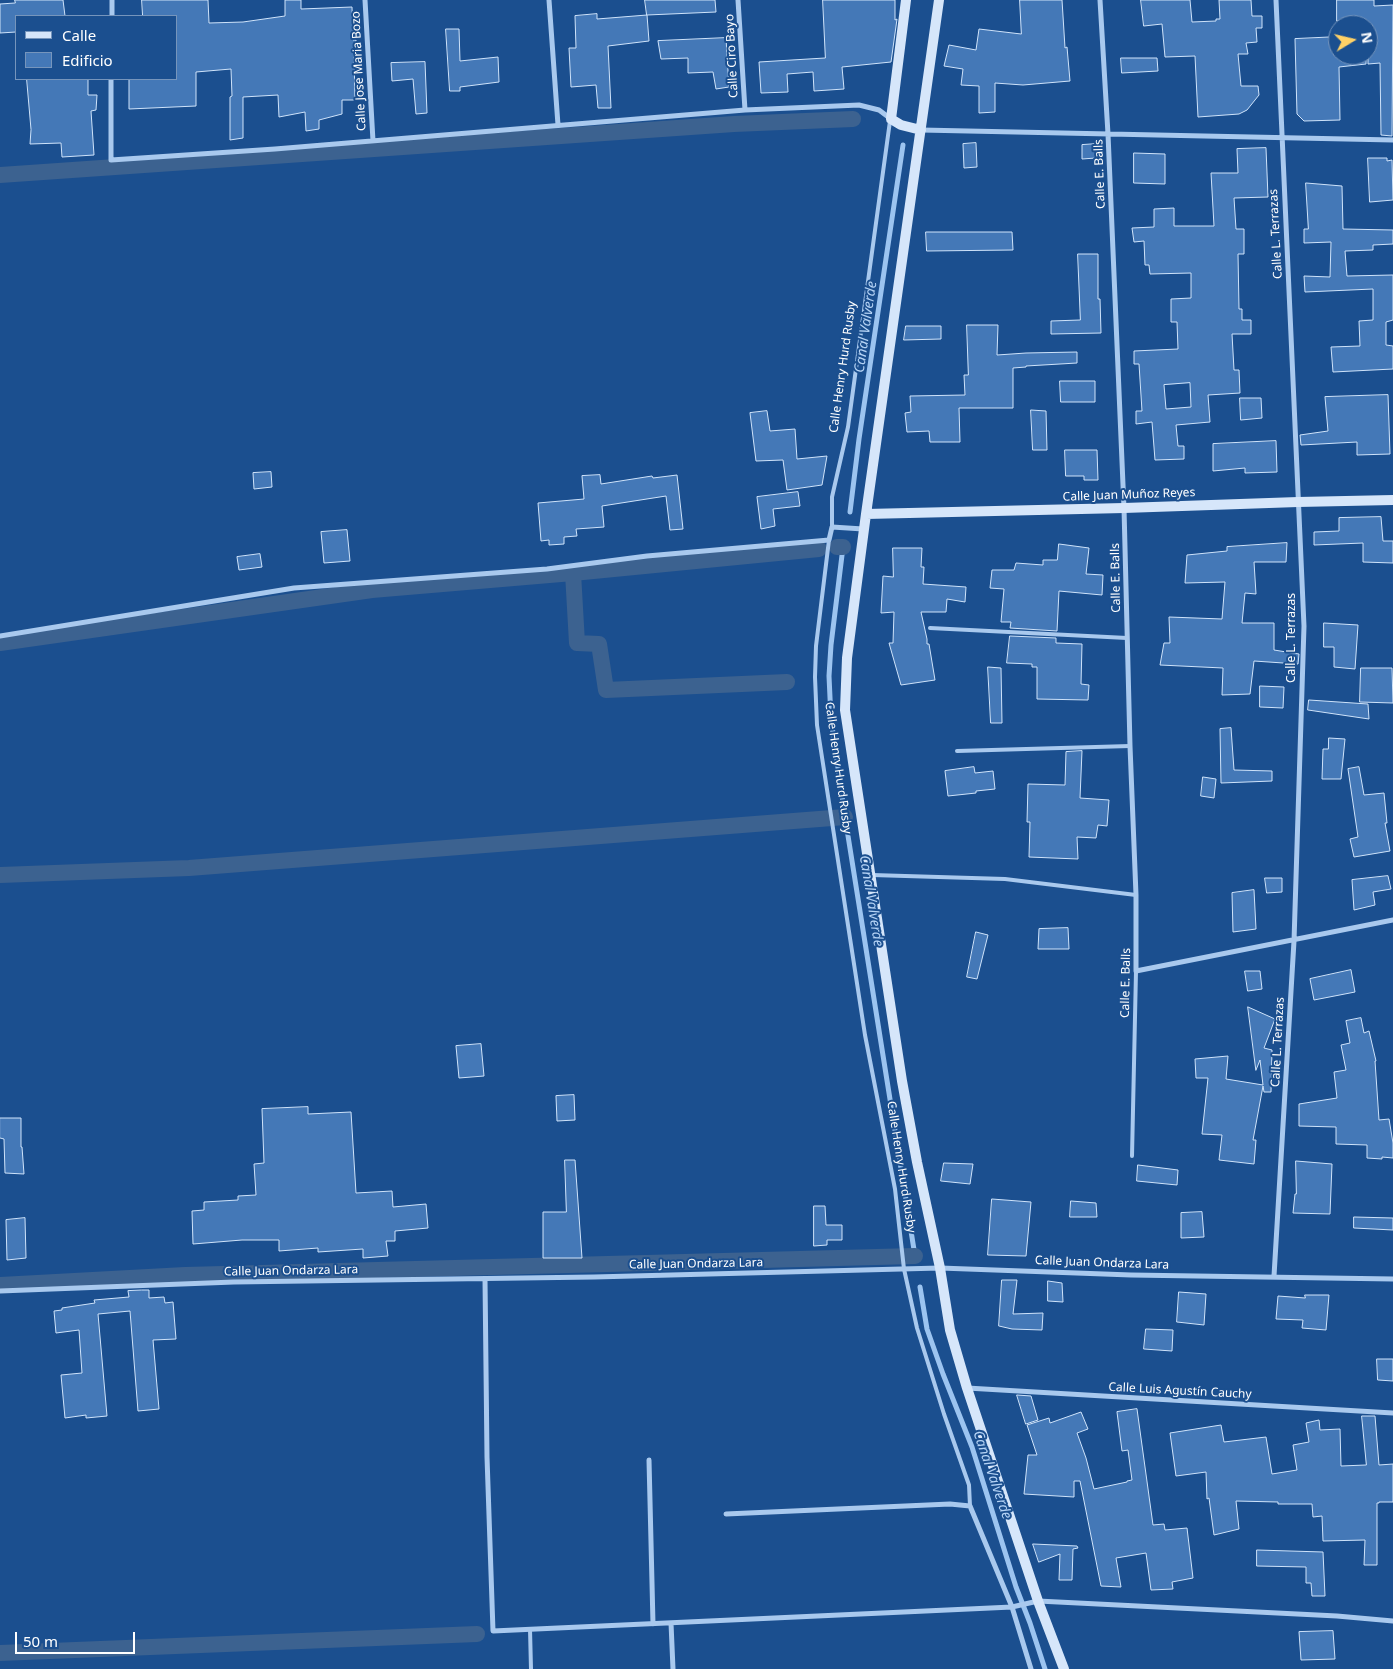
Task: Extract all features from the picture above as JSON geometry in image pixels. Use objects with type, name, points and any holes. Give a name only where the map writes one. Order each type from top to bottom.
[{"type":"street","points":[[112,0],[112,15]]},
{"type":"street","name":"Calle Jose Maria Bozo","points":[[365,0],[373,141]]},
{"type":"street","points":[[548,0],[558,125]]},
{"type":"street","name":"Calle Ciro Bayo","points":[[738,0],[744,110]]},
{"type":"street","name":"Calle Henry Hurd Rusby","points":[[891,119],[906,0]]},
{"type":"street","name":"Calle Henry Hurd Rusby","points":[[939,0],[864,529],[847,658],[845,710],[902,1081],[940,1268],[950,1330],[966,1388],[1038,1601],[1064,1669]]},
{"type":"street","name":"Calle E. Balls","points":[[1100,0],[1108,134],[1124,508],[1136,895],[1136,971]]},
{"type":"street","name":"Calle L. Terrazas","points":[[1274,1276],[1294,941],[1304,626],[1276,0]]},
{"type":"street","points":[[111,80],[111,160],[373,141],[744,110],[859,105],[879,110],[901,125],[921,130],[1393,140]]},
{"type":"street","name":"Calle Juan Muñoz Reyes","points":[[866,514],[1393,500]]},
{"type":"street","points":[[832,527],[864,529]]},
{"type":"street","name":"Calle Henry Hurd Rusby","points":[[829,540],[832,527]]},
{"type":"street","points":[[0,636],[294,588],[547,569],[647,556],[829,540]]},
{"type":"street","points":[[1136,971],[1393,920]]},
{"type":"street","name":"Calle Juan Ondarza Lara","points":[[0,1290],[234,1282],[940,1268],[1393,1279]]},
{"type":"street","points":[[485,1278],[486,1457],[493,1631],[1012,1607],[1038,1601],[1337,1616],[1393,1621]]},
{"type":"street","name":"Calle Luis Agustín Cauchy","points":[[966,1388],[1393,1413]]},
{"type":"street","points":[[649,1460],[653,1624]]},
{"type":"street","points":[[726,1514],[950,1504],[970,1506]]},
{"type":"street","name":"Calle Henry Hurd Rusby","points":[[970,1506],[1012,1607],[1031,1669]]},
{"type":"street","points":[[671,1623],[673,1669]]},
{"type":"lane","name":"Calle Henry Hurd Rusby","points":[[832,527],[832,497],[848,427],[891,119]]},
{"type":"lane","name":"Calle Henry Hurd Rusby","points":[[829,540],[816,646],[817,724],[865,1035],[895,1189],[904,1269],[917,1328],[969,1485],[970,1506]]},
{"type":"lane","points":[[930,628],[1127,638]]},
{"type":"lane","points":[[957,751],[1130,746]]},
{"type":"lane","points":[[870,875],[1005,879],[1136,895]]},
{"type":"lane","name":"Calle E. Balls","points":[[1132,1156],[1136,971]]},
{"type":"lane","points":[[530,1629],[531,1669]]},
{"type":"building","points":[[15,0],[63,0],[65,15],[15,15],[15,32],[0,33],[0,4],[15,3]]},
{"type":"building","points":[[142,0],[208,0],[209,23],[243,22],[285,16],[285,0],[301,0],[301,9],[352,7],[353,40],[356,40],[356,55],[354,55],[355,100],[342,100],[342,114],[319,120],[319,129],[306,131],[305,112],[279,117],[278,95],[243,97],[243,138],[230,140],[231,69],[196,72],[196,106],[129,109],[129,80],[178,80],[178,15],[143,15]]},
{"type":"building","points":[[645,0],[715,0],[716,12],[647,15]]},
{"type":"building","points":[[823,0],[895,0],[895,20],[897,19],[891,62],[842,67],[844,89],[814,91],[813,72],[787,74],[788,92],[761,93],[759,62],[825,58]]},
{"type":"building","points":[[1020,0],[1062,0],[1065,48],[1067,47],[1070,81],[1023,85],[995,83],[995,112],[979,113],[979,86],[961,85],[963,69],[944,66],[949,45],[976,50],[979,29],[1021,34]]},
{"type":"building","points":[[1141,0],[1190,0],[1192,22],[1216,21],[1216,19],[1220,19],[1219,0],[1251,0],[1252,16],[1262,16],[1262,28],[1256,28],[1257,42],[1246,43],[1248,54],[1238,54],[1241,86],[1258,86],[1259,95],[1247,110],[1239,114],[1198,117],[1195,56],[1165,57],[1162,24],[1144,26]]},
{"type":"building","points":[[1337,0],[1374,0],[1374,6],[1393,5],[1392,136],[1381,135],[1378,15],[1337,15]]},
{"type":"building","points":[[597,14],[597,19],[647,15],[649,41],[608,46],[611,108],[598,108],[596,85],[571,87],[569,48],[576,48],[575,16]]},
{"type":"building","points":[[446,29],[459,29],[460,61],[498,57],[499,82],[460,87],[460,91],[450,91]]},
{"type":"building","points":[[1328,37],[1328,65],[1357,65],[1339,67],[1340,120],[1304,121],[1297,114],[1295,39]]},
{"type":"building","points":[[726,38],[729,87],[716,89],[713,72],[688,73],[688,58],[661,59],[658,41]]},
{"type":"building","points":[[1121,58],[1157,58],[1158,71],[1122,73]]},
{"type":"building","points":[[425,62],[427,113],[416,114],[413,79],[392,81],[391,63]]},
{"type":"building","points":[[27,80],[88,80],[88,95],[97,95],[96,110],[91,111],[94,155],[62,157],[61,143],[30,144],[31,130]]},
{"type":"building","points":[[976,143],[977,167],[964,168],[963,144]]},
{"type":"building","points":[[1097,144],[1096,158],[1082,159],[1082,145]]},
{"type":"building","points":[[1266,148],[1268,197],[1234,198],[1236,229],[1244,229],[1244,254],[1238,254],[1239,309],[1242,309],[1242,320],[1251,320],[1251,334],[1232,334],[1234,370],[1239,370],[1240,393],[1208,395],[1210,422],[1176,425],[1178,446],[1184,446],[1184,459],[1155,460],[1152,422],[1136,424],[1136,411],[1142,411],[1139,364],[1134,364],[1134,351],[1178,349],[1177,322],[1171,322],[1171,299],[1191,298],[1191,273],[1150,274],[1149,265],[1145,265],[1144,241],[1134,242],[1132,228],[1154,227],[1154,209],[1174,208],[1174,226],[1214,226],[1211,173],[1238,173],[1237,149]],"holes":[[[1190,383],[1191,407],[1166,409],[1164,385]]]},
{"type":"building","points":[[1134,153],[1165,154],[1165,184],[1134,183]]},
{"type":"building","points":[[1368,158],[1387,158],[1387,161],[1392,160],[1393,200],[1370,202]]},
{"type":"building","points":[[1306,183],[1342,186],[1343,229],[1393,230],[1393,244],[1373,245],[1373,250],[1345,251],[1347,276],[1393,275],[1393,320],[1386,322],[1386,345],[1393,346],[1393,369],[1333,372],[1331,347],[1360,346],[1359,321],[1373,320],[1373,289],[1305,292],[1304,276],[1330,277],[1331,242],[1304,243],[1304,229],[1308,229]]},
{"type":"building","points":[[926,232],[1012,232],[1013,250],[927,251]]},
{"type":"building","points":[[1078,254],[1098,254],[1098,299],[1100,299],[1101,333],[1051,334],[1051,321],[1080,320]]},
{"type":"building","points":[[967,325],[998,325],[997,355],[1077,352],[1077,363],[1013,368],[1013,408],[959,408],[960,442],[930,442],[929,431],[907,432],[905,413],[911,412],[910,396],[965,395],[964,375],[968,375]]},
{"type":"building","points":[[906,326],[941,326],[941,339],[904,340]]},
{"type":"building","points":[[1060,381],[1095,381],[1095,402],[1061,402]]},
{"type":"building","points":[[1388,395],[1390,454],[1357,455],[1357,442],[1301,445],[1300,435],[1328,431],[1325,397]]},
{"type":"building","points":[[1240,398],[1261,398],[1262,418],[1241,420]]},
{"type":"building","points":[[1031,410],[1046,411],[1047,450],[1033,450]]},
{"type":"building","points":[[767,411],[770,431],[795,429],[797,459],[827,456],[822,485],[787,490],[783,460],[756,461],[750,413]]},
{"type":"building","points":[[1276,441],[1277,472],[1245,473],[1245,468],[1213,471],[1213,444]]},
{"type":"building","points":[[1065,450],[1097,450],[1098,480],[1084,480],[1084,476],[1066,476]]},
{"type":"building","points":[[271,472],[272,487],[254,489],[253,473]]},
{"type":"building","points":[[600,475],[601,484],[652,476],[653,478],[677,475],[683,529],[670,530],[666,496],[602,506],[604,527],[576,529],[577,536],[564,537],[564,544],[549,545],[549,540],[541,541],[538,503],[584,499],[582,476]]},
{"type":"building","points":[[798,492],[800,506],[773,509],[775,526],[761,529],[757,497]]},
{"type":"building","points":[[1381,517],[1383,541],[1393,541],[1393,563],[1363,562],[1363,543],[1314,545],[1314,532],[1339,531],[1339,518]]},
{"type":"building","points":[[347,530],[350,561],[324,563],[321,532]]},
{"type":"building","points":[[1287,543],[1286,562],[1254,562],[1256,594],[1245,593],[1242,623],[1274,623],[1274,650],[1299,654],[1298,664],[1254,661],[1250,694],[1222,695],[1223,668],[1160,665],[1164,643],[1170,643],[1169,617],[1222,619],[1225,582],[1185,583],[1187,555],[1227,551],[1227,547]]},
{"type":"building","points":[[1059,544],[1089,548],[1086,574],[1103,575],[1102,595],[1059,591],[1057,631],[1010,628],[1011,622],[1001,622],[1004,589],[990,588],[992,570],[1014,570],[1016,563],[1043,565],[1043,560],[1057,560]]},
{"type":"building","points":[[893,548],[922,548],[921,567],[924,567],[923,584],[966,587],[965,602],[947,599],[946,612],[921,612],[935,680],[901,685],[889,643],[893,643],[894,612],[881,613],[883,576],[893,577]]},
{"type":"building","points":[[260,554],[262,567],[239,570],[237,557]]},
{"type":"building","points":[[1324,623],[1358,625],[1355,669],[1334,667],[1334,647],[1324,647]]},
{"type":"building","points":[[1010,636],[1056,638],[1056,643],[1082,644],[1081,684],[1089,685],[1088,700],[1037,699],[1037,667],[1032,667],[1032,664],[1007,663]]},
{"type":"building","points":[[988,667],[1001,668],[1002,723],[991,723]]},
{"type":"building","points":[[1361,668],[1392,668],[1393,703],[1360,702]]},
{"type":"building","points":[[1260,686],[1284,687],[1283,708],[1260,707]]},
{"type":"building","points":[[1309,700],[1368,704],[1369,719],[1308,710]]},
{"type":"building","points":[[1231,728],[1234,770],[1272,771],[1272,781],[1221,783],[1220,729]]},
{"type":"building","points":[[1329,738],[1345,739],[1341,779],[1322,779],[1323,749],[1328,749]]},
{"type":"building","points":[[1082,751],[1080,798],[1109,800],[1107,826],[1098,825],[1096,838],[1077,837],[1078,859],[1029,857],[1030,822],[1027,822],[1028,784],[1065,785],[1066,752]]},
{"type":"building","points":[[974,767],[975,773],[993,771],[995,789],[948,796],[945,771]]},
{"type":"building","points":[[1359,767],[1364,795],[1384,793],[1387,823],[1385,823],[1390,851],[1354,857],[1350,839],[1358,837],[1348,769]]},
{"type":"building","points":[[1203,777],[1216,779],[1214,798],[1201,796]]},
{"type":"building","points":[[1388,876],[1391,889],[1373,892],[1375,905],[1354,910],[1352,880]]},
{"type":"building","points":[[1265,878],[1282,878],[1282,892],[1267,893]]},
{"type":"building","points":[[1254,890],[1256,929],[1233,932],[1232,893]]},
{"type":"building","points":[[1068,928],[1069,949],[1038,949],[1039,929]]},
{"type":"building","points":[[976,932],[988,935],[977,979],[967,977]]},
{"type":"building","points":[[1351,970],[1355,992],[1314,1000],[1310,979]]},
{"type":"building","points":[[1245,971],[1260,971],[1262,989],[1248,991]]},
{"type":"building","points":[[1248,1007],[1275,1019],[1264,1048],[1272,1050],[1271,1092],[1264,1092],[1263,1086],[1253,1140],[1256,1140],[1254,1164],[1219,1160],[1222,1135],[1202,1134],[1208,1078],[1196,1078],[1195,1059],[1228,1056],[1226,1079],[1263,1085],[1260,1060],[1256,1070]]},
{"type":"building","points":[[1361,1018],[1364,1033],[1369,1031],[1376,1061],[1379,1120],[1389,1119],[1393,1143],[1393,1158],[1367,1158],[1367,1145],[1336,1144],[1336,1127],[1299,1126],[1299,1104],[1337,1098],[1334,1072],[1346,1070],[1341,1045],[1350,1043],[1346,1021]]},
{"type":"building","points":[[481,1044],[484,1076],[459,1078],[456,1046]]},
{"type":"building","points":[[574,1095],[575,1120],[557,1121],[556,1096]]},
{"type":"building","points":[[308,1107],[308,1114],[351,1112],[356,1193],[392,1191],[393,1207],[426,1204],[428,1228],[395,1231],[395,1241],[386,1241],[388,1256],[363,1258],[363,1249],[318,1252],[318,1248],[279,1251],[279,1240],[242,1240],[193,1244],[192,1211],[204,1210],[204,1202],[238,1200],[238,1196],[256,1195],[254,1164],[264,1163],[262,1109]]},
{"type":"building","points":[[0,1118],[21,1118],[21,1147],[24,1174],[5,1173],[4,1139],[0,1138]]},
{"type":"building","points":[[565,1160],[575,1160],[582,1258],[543,1258],[543,1212],[566,1212]]},
{"type":"building","points":[[1296,1161],[1332,1164],[1330,1214],[1293,1213],[1296,1194]]},
{"type":"building","points":[[944,1163],[973,1164],[970,1184],[941,1181]]},
{"type":"building","points":[[1138,1165],[1178,1170],[1177,1185],[1137,1181]]},
{"type":"building","points":[[992,1199],[1031,1202],[1026,1256],[988,1255]]},
{"type":"building","points":[[1071,1201],[1096,1203],[1097,1217],[1070,1217]]},
{"type":"building","points":[[814,1206],[825,1206],[826,1225],[842,1225],[842,1240],[827,1240],[827,1245],[814,1246]]},
{"type":"building","points":[[1202,1212],[1204,1237],[1181,1238],[1181,1213]]},
{"type":"building","points":[[1354,1217],[1393,1218],[1393,1230],[1354,1228]]},
{"type":"building","points":[[25,1218],[26,1258],[7,1260],[6,1220]]},
{"type":"building","points":[[1002,1280],[1017,1280],[1013,1314],[1043,1313],[1042,1330],[1012,1329],[999,1326]]},
{"type":"building","points":[[1048,1281],[1062,1283],[1063,1302],[1048,1301]]},
{"type":"building","points":[[149,1290],[149,1298],[164,1297],[165,1303],[173,1302],[176,1339],[153,1340],[159,1409],[138,1411],[130,1311],[98,1314],[107,1416],[86,1418],[86,1415],[65,1418],[61,1375],[82,1373],[79,1330],[56,1333],[54,1311],[95,1303],[94,1300],[129,1297],[128,1291]]},
{"type":"building","points":[[1179,1292],[1206,1294],[1204,1325],[1177,1322]]},
{"type":"building","points":[[1305,1295],[1329,1295],[1326,1330],[1302,1328],[1303,1320],[1276,1319],[1278,1296],[1305,1298]]},
{"type":"building","points":[[1146,1329],[1173,1330],[1172,1351],[1144,1349]]},
{"type":"building","points":[[1377,1359],[1393,1359],[1393,1381],[1378,1380]]},
{"type":"building","points":[[1017,1395],[1031,1396],[1038,1420],[1026,1424]]},
{"type":"building","points":[[1137,1409],[1153,1525],[1164,1524],[1165,1530],[1187,1528],[1193,1578],[1172,1582],[1173,1589],[1151,1590],[1146,1553],[1116,1558],[1121,1587],[1101,1586],[1080,1481],[1074,1481],[1074,1497],[1024,1494],[1028,1455],[1037,1455],[1027,1425],[1049,1418],[1050,1423],[1081,1412],[1088,1429],[1077,1433],[1094,1489],[1132,1480],[1128,1450],[1122,1451],[1117,1412]]},
{"type":"building","points":[[1362,1416],[1375,1416],[1379,1465],[1393,1464],[1393,1502],[1377,1503],[1377,1565],[1364,1565],[1365,1540],[1323,1541],[1322,1516],[1313,1517],[1312,1504],[1236,1501],[1239,1529],[1214,1535],[1209,1498],[1207,1499],[1206,1472],[1176,1476],[1170,1433],[1221,1425],[1224,1442],[1266,1437],[1272,1474],[1297,1470],[1293,1445],[1309,1442],[1306,1423],[1319,1420],[1320,1430],[1340,1429],[1341,1466],[1366,1465]]},
{"type":"building","points":[[1033,1544],[1077,1546],[1078,1548],[1073,1549],[1072,1580],[1059,1580],[1060,1554],[1039,1562]]},
{"type":"building","points":[[1257,1550],[1323,1552],[1325,1596],[1312,1596],[1311,1583],[1306,1583],[1306,1567],[1257,1566]]},
{"type":"building","points":[[1333,1631],[1335,1659],[1301,1660],[1299,1632]]},
{"type":"waterway","points":[[0,175],[734,124],[853,119]]},
{"type":"waterway","name":"Canal Valverde","points":[[850,512],[859,439],[903,145]]},
{"type":"waterway","name":"Canal Valverde","points":[[837,547],[843,547]]},
{"type":"waterway","name":"Canal Valverde","points":[[843,547],[831,645],[829,676],[831,719],[915,1256]]},
{"type":"waterway","points":[[0,643],[372,590],[819,549]]},
{"type":"waterway","points":[[573,573],[577,643],[599,644],[606,690],[787,682]]},
{"type":"waterway","points":[[0,875],[189,868],[845,817]]},
{"type":"waterway","points":[[0,1285],[185,1275],[915,1256]]},
{"type":"waterway","name":"Canal Valverde","points":[[920,1287],[927,1329],[972,1447],[1016,1587],[1045,1669]]},
{"type":"waterway","points":[[0,1653],[477,1634]]}]
